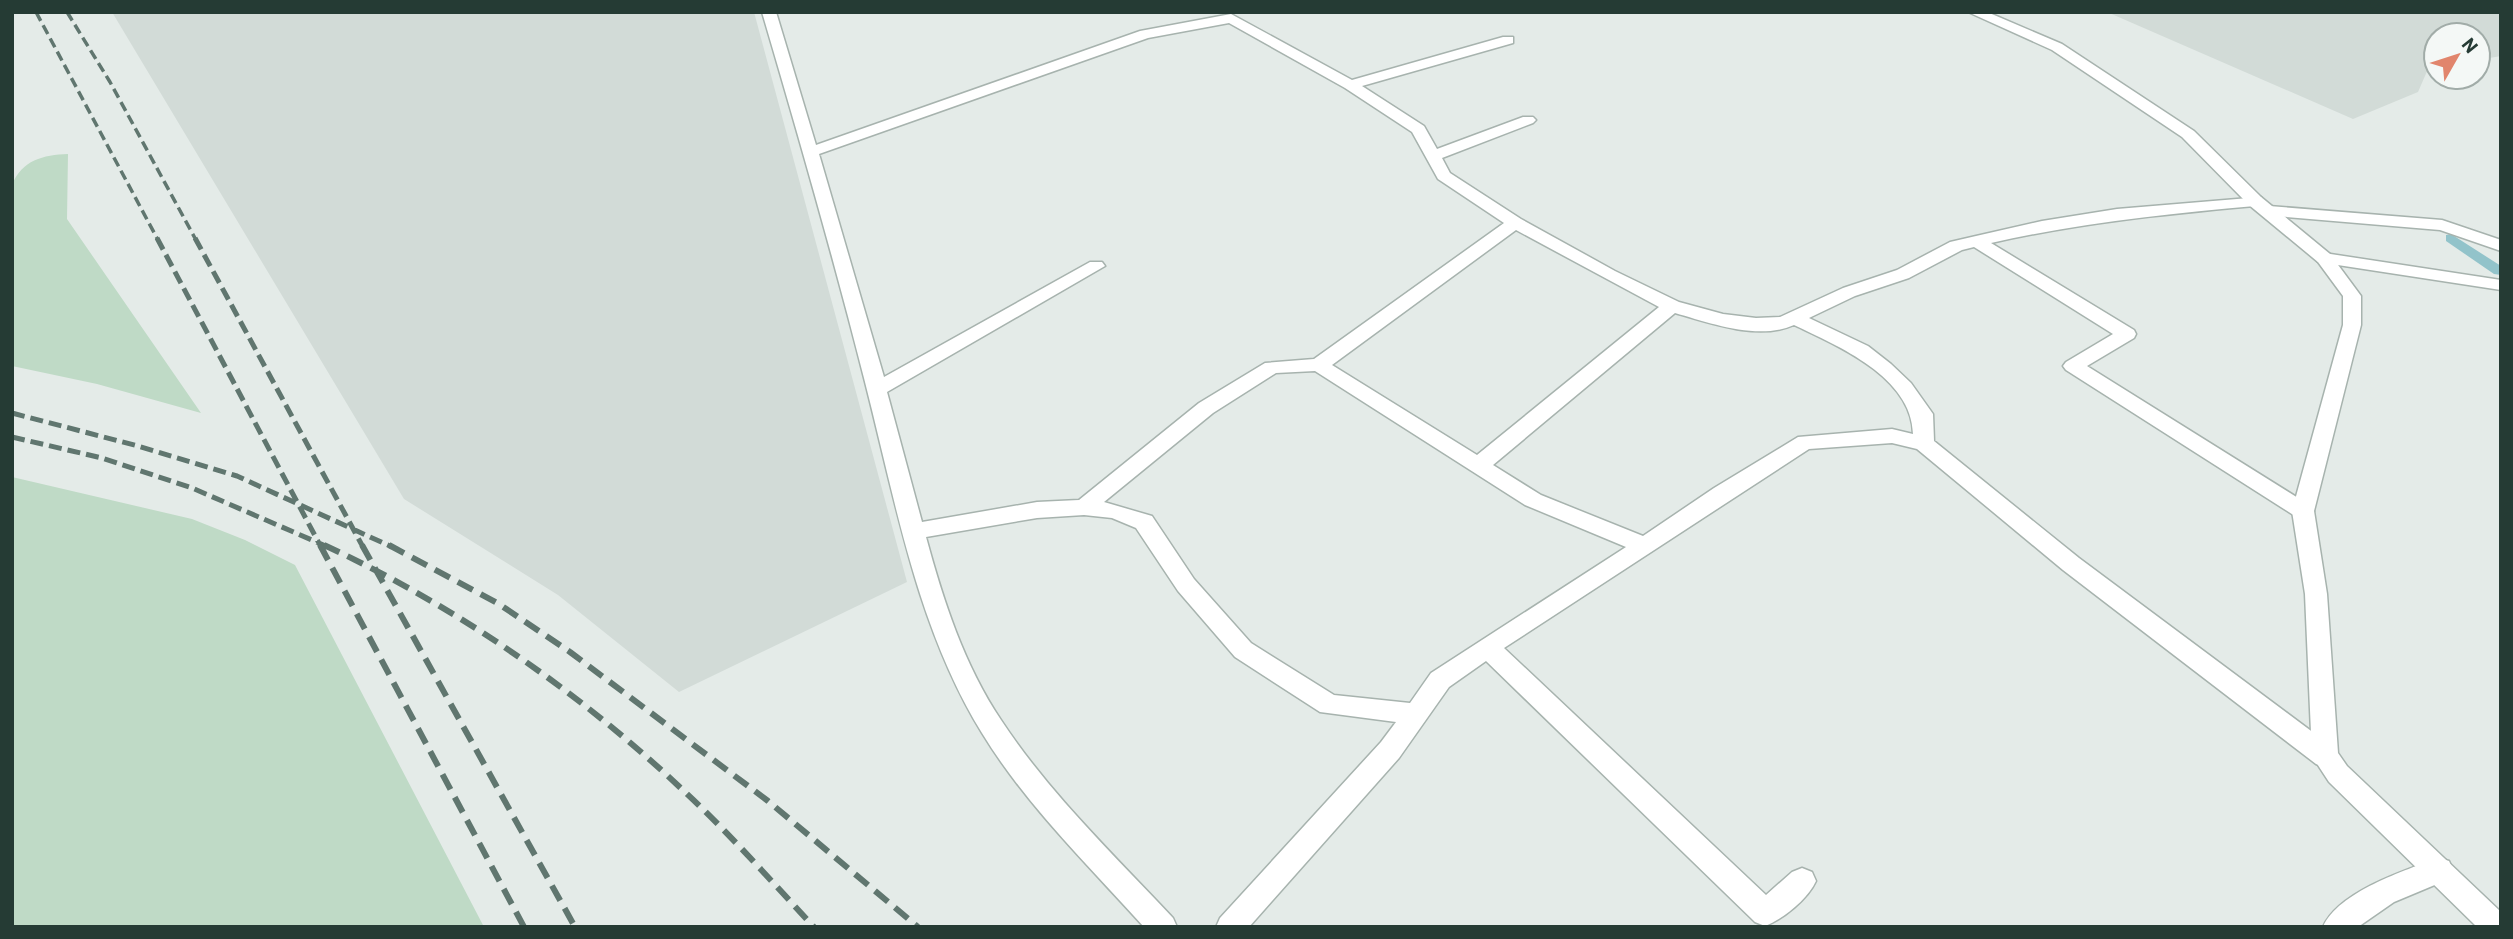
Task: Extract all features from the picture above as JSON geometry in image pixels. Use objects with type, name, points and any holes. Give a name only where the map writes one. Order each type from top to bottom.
[{"type":"street","points":[[769,12],[811,152],[914,531],[942,622],[973,695],[1024,773],[1163,927]]},
{"type":"street","points":[[1975,12],[2057,47],[2188,134],[2262,206],[2324,258],[2352,296],[2352,325],[2303,511],[2316,594],[2325,756]]},
{"type":"street","points":[[811,152],[1145,34],[1228,15],[1418,129],[1444,176],[1515,223],[1672,306],[1722,320],[1756,324],[1783,323],[1850,292],[1903,274],[1956,246],[2042,226],[2117,214],[2262,206],[2442,225],[2501,246]]},
{"type":"street","points":[[1350,86],[1508,40]]},
{"type":"street","points":[[1433,156],[1528,120]]},
{"type":"street","points":[[1084,507],[1206,408],[1272,367],[1319,365],[1515,223]]},
{"type":"street","points":[[1976,241],[2127,334],[2073,366],[2303,511]]},
{"type":"street","points":[[2324,258],[2501,285]]},
{"type":"street","points":[[877,389],[1096,266]]},
{"type":"street","points":[[1479,465],[1672,306]]},
{"type":"street","points":[[1796,319],[1861,351],[1905,387],[1923,414],[1924,443]]},
{"type":"street","points":[[1319,365],[1533,500],[1646,546]]},
{"type":"street","points":[[1230,927],[1391,750],[1440,680],[1646,546],[1722,493],[1805,442],[1892,436],[1924,443],[2073,565],[2325,756],[2338,774],[2497,927]]},
{"type":"street","points":[[914,531],[1037,510],[1084,507],[1115,511],[1144,522],[1186,585],[1243,650],[1329,705],[1418,714]]},
{"type":"street","points":[[1487,647],[1765,912],[1802,881]]},
{"type":"street","points":[[2337,927],[2364,903],[2406,881],[2439,870]]},
{"type":"shaded area","points":[[112,12],[754,12],[907,582],[679,692],[558,595],[404,499]]},
{"type":"shaded area","points":[[2107,12],[2501,12],[2501,56],[2492,58],[2492,21],[2422,21],[2422,83],[2418,92],[2353,119]]},
{"type":"green space","points":[[68,154],[67,219],[201,413],[97,384],[12,366],[12,185],[21,170],[34,160]]},
{"type":"green space","points":[[12,477],[192,519],[245,540],[295,565],[484,927],[12,927]]},
{"type":"waterway","points":[[2451,238],[2499,271]]},
{"type":"railway","points":[[36,12],[158,240]]},
{"type":"railway","points":[[67,12],[110,82],[196,240]]},
{"type":"railway","points":[[157,238],[298,504]]},
{"type":"railway","points":[[195,238],[353,529]]},
{"type":"railway","points":[[12,413],[138,446],[237,476],[298,504]]},
{"type":"railway","points":[[12,437],[102,458],[192,488],[319,543]]},
{"type":"railway","points":[[298,504],[353,529]]},
{"type":"railway","points":[[298,504],[319,543]]},
{"type":"railway","points":[[353,529],[392,547]]},
{"type":"railway","points":[[353,529],[363,547]]},
{"type":"railway","points":[[319,543],[328,547]]},
{"type":"railway","points":[[319,543],[321,547]]},
{"type":"railway","points":[[320,545],[524,927]]},
{"type":"railway","points":[[324,545],[376,571]]},
{"type":"railway","points":[[362,545],[376,571]]},
{"type":"railway","points":[[389,545],[499,604],[570,652],[768,801],[918,927]]},
{"type":"railway","points":[[376,571],[421,595],[515,654],[604,721],[703,809],[814,927]]},
{"type":"railway","points":[[376,571],[575,927]]}]
